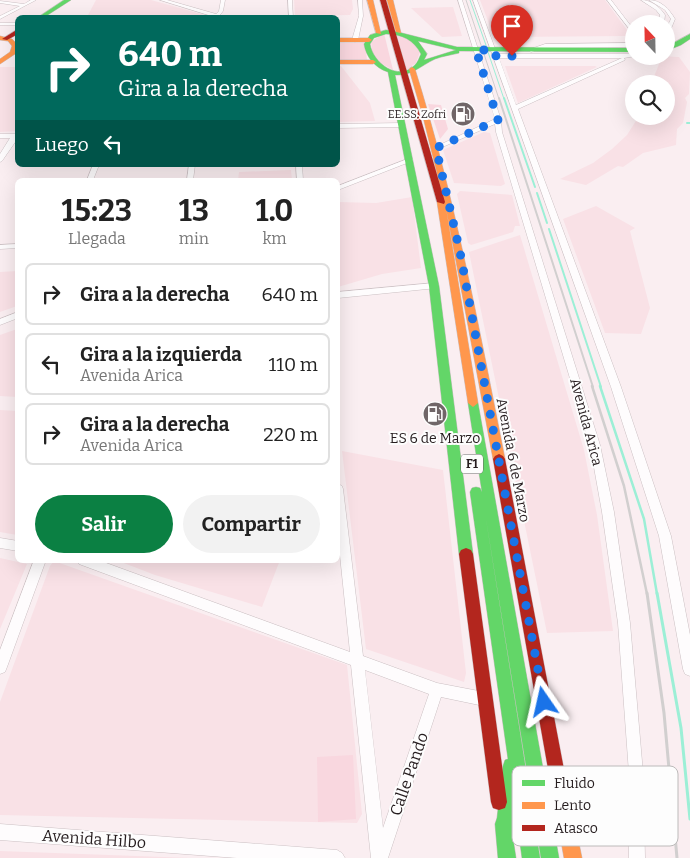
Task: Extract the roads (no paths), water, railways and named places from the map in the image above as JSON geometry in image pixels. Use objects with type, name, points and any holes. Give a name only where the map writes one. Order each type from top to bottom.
[{"type":"main road","points":[[44,15],[68,0]]},
{"type":"main road","name":"Avenida 6 de Marzo","points":[[370,0],[389,32],[442,167],[460,252],[556,766]]},
{"type":"main road","name":"Avenida 6 de Marzo","points":[[383,0],[389,32]]},
{"type":"main road","name":"Avenida 6 de Marzo","points":[[389,32],[390,0]]},
{"type":"main road","points":[[340,40],[369,40],[389,32],[443,47],[495,53],[625,50]]},
{"type":"main road","points":[[675,46],[690,36]]},
{"type":"main road","name":"F1","points":[[405,70],[423,59],[423,50],[412,38]]},
{"type":"main road","points":[[369,40],[366,49],[368,56],[373,62]]},
{"type":"main road","points":[[0,63],[13,53],[15,48]]},
{"type":"main road","points":[[340,62],[373,62],[405,70],[448,54],[476,50]]},
{"type":"main road","points":[[0,63],[15,63]]},
{"type":"main road","name":"Avenida 6 de Marzo","points":[[405,70],[402,125],[434,286],[484,699],[507,858]]},
{"type":"main road","name":"Avenida 6 de Marzo","points":[[405,70],[441,202],[475,417],[534,766]]},
{"type":"main road","name":"Avenida 6 de Marzo","points":[[405,70],[432,202],[517,766]]},
{"type":"main road","points":[[436,181],[442,167]]},
{"type":"main road","points":[[504,832],[513,743]]},
{"type":"street","points":[[2,16],[34,0]]},
{"type":"street","points":[[162,0],[217,15],[221,12],[223,0]]},
{"type":"street","points":[[290,0],[291,15]]},
{"type":"street","points":[[355,40],[361,16],[370,0]]},
{"type":"street","name":"Avenida Arica","points":[[460,0],[498,120],[499,132],[595,446],[608,512],[624,632],[635,766]]},
{"type":"street","points":[[475,0],[616,387],[665,536],[690,669]]},
{"type":"street","points":[[609,0],[625,22]]},
{"type":"street","points":[[643,0],[661,11],[662,15]]},
{"type":"street","points":[[651,0],[667,9],[670,15]]},
{"type":"street","points":[[0,2],[24,5]]},
{"type":"street","points":[[0,24],[15,24]]},
{"type":"street","points":[[529,52],[545,46],[625,45]]},
{"type":"street","points":[[529,52],[625,56]]},
{"type":"street","points":[[515,108],[612,63],[625,59]]},
{"type":"street","points":[[436,148],[498,120]]},
{"type":"street","points":[[340,126],[402,125]]},
{"type":"street","points":[[0,136],[15,136]]},
{"type":"street","points":[[0,160],[15,138]]},
{"type":"street","points":[[340,187],[410,160]]},
{"type":"street","points":[[0,247],[15,246]]},
{"type":"street","points":[[340,296],[434,286]]},
{"type":"street","points":[[0,322],[15,316]]},
{"type":"street","points":[[340,507],[380,858]]},
{"type":"street","points":[[0,543],[15,546]]},
{"type":"street","points":[[0,667],[39,563]]},
{"type":"street","points":[[91,563],[357,659],[437,690],[484,699]]},
{"type":"street","name":"Calle Pando","points":[[380,858],[437,690]]},
{"type":"street","name":"Avenida Hilbo","points":[[0,832],[337,858]]},
{"type":"waterway","points":[[470,0],[487,48]]},
{"type":"waterway","points":[[488,52],[504,99]]},
{"type":"waterway","points":[[504,98],[535,187]]},
{"type":"waterway","points":[[537,193],[547,223]]},
{"type":"waterway","points":[[549,229],[601,387]]},
{"type":"waterway","points":[[600,386],[644,519],[657,594]]},
{"type":"waterway","points":[[657,593],[681,728],[690,819]]},
{"type":"railway","points":[[466,0],[499,99]]},
{"type":"railway","points":[[499,98],[593,387]]},
{"type":"railway","points":[[592,386],[624,486],[647,594]]},
{"type":"railway","points":[[647,593],[664,713],[669,766]]},
{"type":"railway","points":[[676,846],[677,858]]},
{"type":"place","name":"EE.SS. Zofri","points":[[463,114]]},
{"type":"place","name":"ES 6 de Marzo","points":[[435,414]]}]
